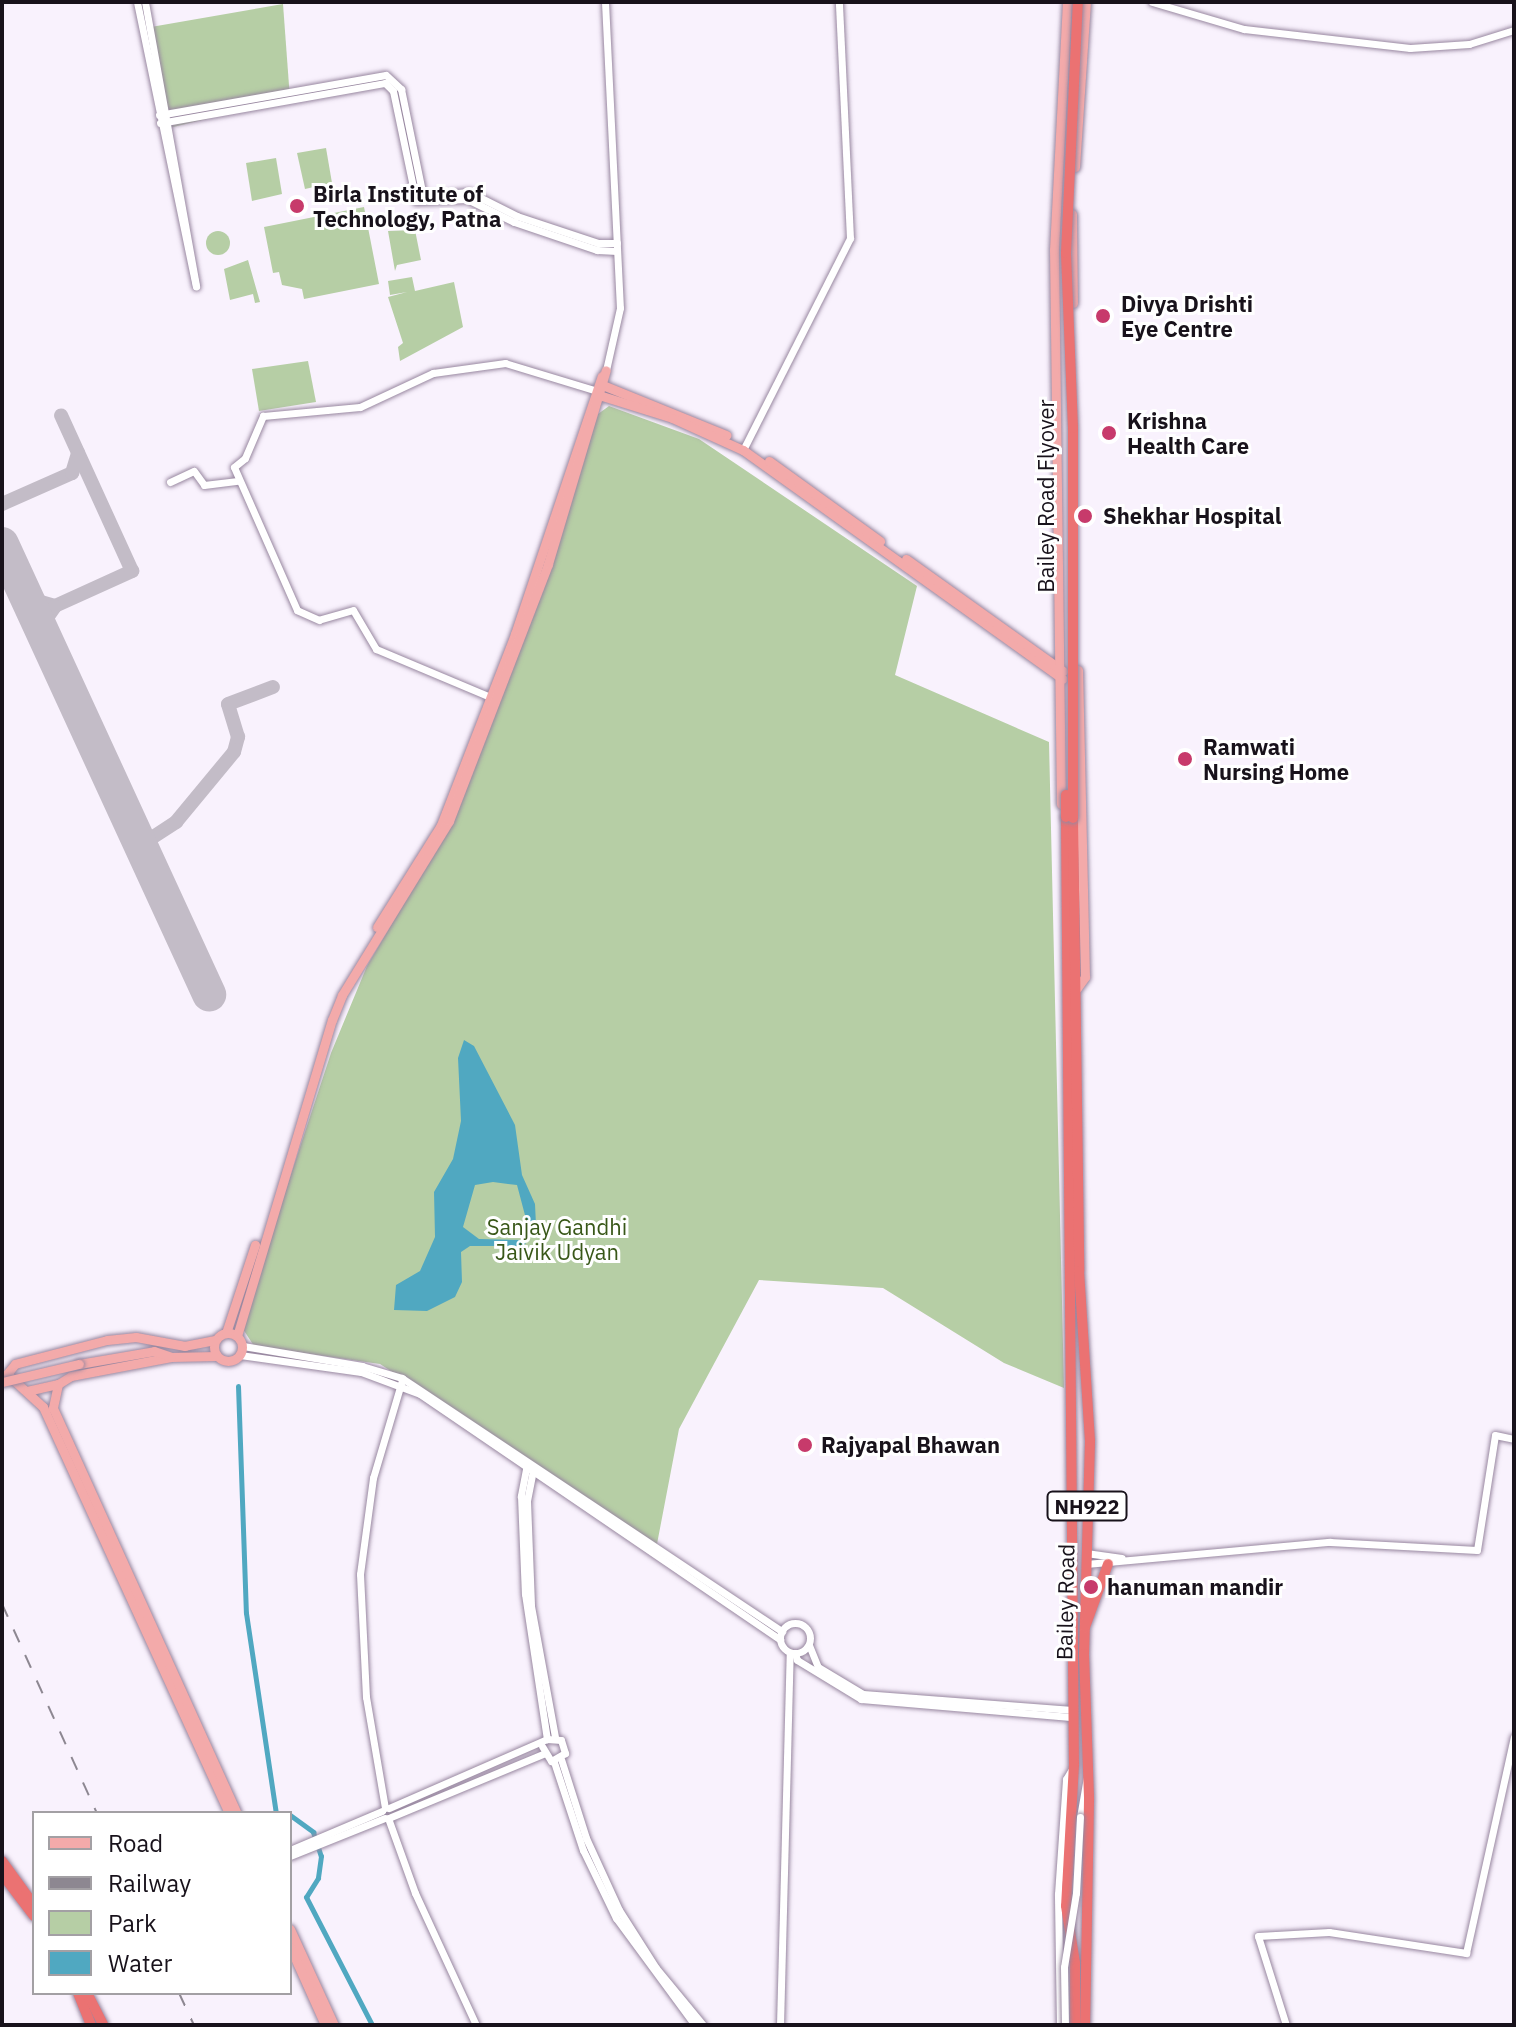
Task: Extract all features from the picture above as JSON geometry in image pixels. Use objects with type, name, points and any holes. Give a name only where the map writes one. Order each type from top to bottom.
[{"type":"highway","name":"Bailey Road Flyover","points":[[1073,2],[1066,253],[1073,428],[1070,818],[1073,989]]},
{"type":"highway","name":"Bailey Road","points":[[1073,989],[1082,1340],[1090,1441],[1086,1516],[1088,1775],[1083,2024]]},
{"type":"highway","name":"Bailey Road","points":[[1073,989],[1071,1394],[1074,1764],[1066,1906],[1083,2024]]},
{"type":"highway","points":[[1071,1394],[1081,1428],[1082,1340]]},
{"type":"highway","points":[[1073,1507],[1081,1448],[1086,1516]]},
{"type":"highway","points":[[1085,1627],[1108,1564]]},
{"type":"highway","points":[[2,1861],[32,1902]]},
{"type":"highway","points":[[2,1874],[32,1913]]},
{"type":"highway","points":[[79,1995],[94,2019]]},
{"type":"highway","points":[[88,1995],[94,2019]]},
{"type":"main road","points":[[1073,2],[1055,264],[1064,984],[1073,989],[1085,977],[1072,264],[1086,2]]},
{"type":"main road","points":[[1055,264],[1072,264]]},
{"type":"main road","points":[[1057,339],[1074,341]]},
{"type":"main road","points":[[26,1391],[109,1367],[171,1357],[216,1356],[228,1362],[242,1350],[237,1336],[342,995],[440,839],[518,635],[603,383],[745,448],[1060,675],[1078,677]]},
{"type":"main road","points":[[1060,527],[1076,527]]},
{"type":"main road","points":[[1060,565],[1076,565]]},
{"type":"main road","points":[[1060,635],[1077,637]]},
{"type":"main road","points":[[2,1382],[159,1349],[205,1346],[226,1333],[332,1003],[441,825],[493,699]]},
{"type":"main road","points":[[1060,711],[1079,710]]},
{"type":"main road","points":[[226,1333],[237,1336]]},
{"type":"main road","points":[[171,1357],[159,1349],[120,1338],[10,1366],[9,1379],[43,1407],[228,1811]]},
{"type":"main road","points":[[215,1340],[216,1356]]},
{"type":"main road","points":[[58,1384],[53,1408],[60,1429],[236,1811]]},
{"type":"main road","points":[[292,1933],[334,2025]]},
{"type":"main road","points":[[292,1951],[325,2025]]},
{"type":"street","points":[[137,2],[196,286],[163,119],[145,2]]},
{"type":"street","points":[[493,699],[376,649],[353,610],[319,620],[297,610],[234,467],[245,458],[263,416],[360,407],[433,373],[505,363],[603,383],[620,308],[605,2]]},
{"type":"street","points":[[745,448],[850,238],[839,2]]},
{"type":"street","points":[[1152,2],[1244,29],[1410,48],[1469,44],[1514,30]]},
{"type":"street","points":[[163,119],[386,75],[401,89],[402,114],[423,196],[457,190],[480,201],[617,247]]},
{"type":"street","points":[[170,482],[194,471],[204,485],[238,481]]},
{"type":"street","points":[[242,1350],[396,1379],[411,1387],[781,1636],[797,1660],[861,1699],[1073,1714]]},
{"type":"street","points":[[396,1379],[394,1404],[367,1507],[360,1574],[366,1697],[387,1813],[415,1893],[476,2025]]},
{"type":"street","points":[[394,1404],[411,1387]]},
{"type":"street","points":[[1086,1559],[1330,1542],[1477,1550],[1495,1435],[1514,1439]]},
{"type":"street","points":[[530,1465],[527,1501],[531,1606],[547,1744],[558,1760],[586,1838],[619,1910],[656,1968],[703,2025]]},
{"type":"street","points":[[1086,1559],[1108,1564],[1122,1558]]},
{"type":"street","points":[[781,1636],[790,1624],[801,1624],[809,1633],[809,1645],[818,1667],[863,1694],[1073,1714]]},
{"type":"street","points":[[792,1653],[809,1645]]},
{"type":"street","points":[[780,2025],[792,1653]]},
{"type":"street","points":[[1286,2025],[1258,1936],[1329,1932],[1466,1953],[1514,1737]]},
{"type":"street","points":[[292,1852],[547,1744],[565,1746],[558,1760],[579,1840],[616,1918],[695,2025]]},
{"type":"street","points":[[1062,2025],[1058,1894],[1066,1779],[1074,1764]]},
{"type":"street","points":[[1062,2025],[1064,1967],[1076,1893],[1080,1817],[1088,1775]]},
{"type":"green space","points":[[283,4],[290,99],[169,128],[151,27]]},
{"type":"green space","points":[[326,148],[332,183],[305,189],[297,153]]},
{"type":"green space","points":[[276,158],[282,194],[252,201],[246,163]]},
{"type":"green space","points":[[364,207],[379,284],[304,299],[302,289],[282,285],[279,272],[273,273],[264,227]]},
{"type":"green space","points":[[415,230],[421,260],[397,265],[395,271],[388,231]]},
{"type":"green space","points":[[218,231],[226,235],[230,243],[226,251],[218,255],[210,251],[206,243],[210,235]]},
{"type":"green space","points":[[248,260],[260,302],[255,303],[253,294],[230,300],[224,269]]},
{"type":"green space","points":[[412,277],[415,291],[454,282],[463,327],[400,361],[398,347],[403,343],[388,297],[407,292],[390,295],[388,281]]},
{"type":"green space","points":[[308,361],[316,402],[259,411],[252,369]]},
{"type":"green space","name":"Sanjay Gandhi Jaivik Udyan","points":[[609,406],[699,439],[917,586],[895,675],[1049,742],[1064,1388],[1004,1363],[883,1288],[759,1280],[679,1429],[657,1544],[380,1364],[254,1346],[241,1326],[331,1053],[367,966],[457,813],[598,414]]},
{"type":"water","points":[[464,1040],[474,1046],[515,1125],[522,1175],[535,1204],[536,1225],[524,1246],[470,1246],[461,1252],[462,1282],[455,1297],[427,1311],[394,1310],[396,1285],[420,1271],[435,1237],[434,1192],[453,1159],[461,1121],[458,1058]],"holes":[[[493,1182],[517,1185],[526,1219],[524,1240],[479,1239],[463,1227],[475,1185]]]},
{"type":"waterway","points":[[238,1386],[246,1613],[276,1811]]},
{"type":"waterway","points":[[292,1816],[313,1832],[321,1856],[318,1878],[306,1897],[372,2025]]},
{"type":"taxiway","points":[[27,598],[55,606],[132,571],[61,415]]},
{"type":"taxiway","points":[[2,504],[72,473],[78,453]]},
{"type":"taxiway","points":[[43,635],[44,622],[55,606]]},
{"type":"taxiway","points":[[135,838],[147,841],[176,822],[234,752],[238,737],[228,704],[273,687]]},
{"type":"runway","points":[[2,544],[209,995]]},
{"type":"railway","points":[[2,1604],[96,1811]]},
{"type":"railway","points":[[180,1995],[194,2025]]},
{"type":"place","name":"Birla Institute of Technology, Patna","points":[[297,206]]},
{"type":"place","name":"Divya Drishti Eye Centre","points":[[1103,316]]},
{"type":"place","name":"Krishna Health Care","points":[[1109,433]]},
{"type":"place","name":"Shekhar Hospital","points":[[1085,516]]},
{"type":"place","name":"Ramwati Nursing Home","points":[[1185,759]]},
{"type":"place","name":"Rajyapal Bhawan","points":[[805,1445]]},
{"type":"place","name":"hanuman mandir","points":[[1091,1587]]}]
